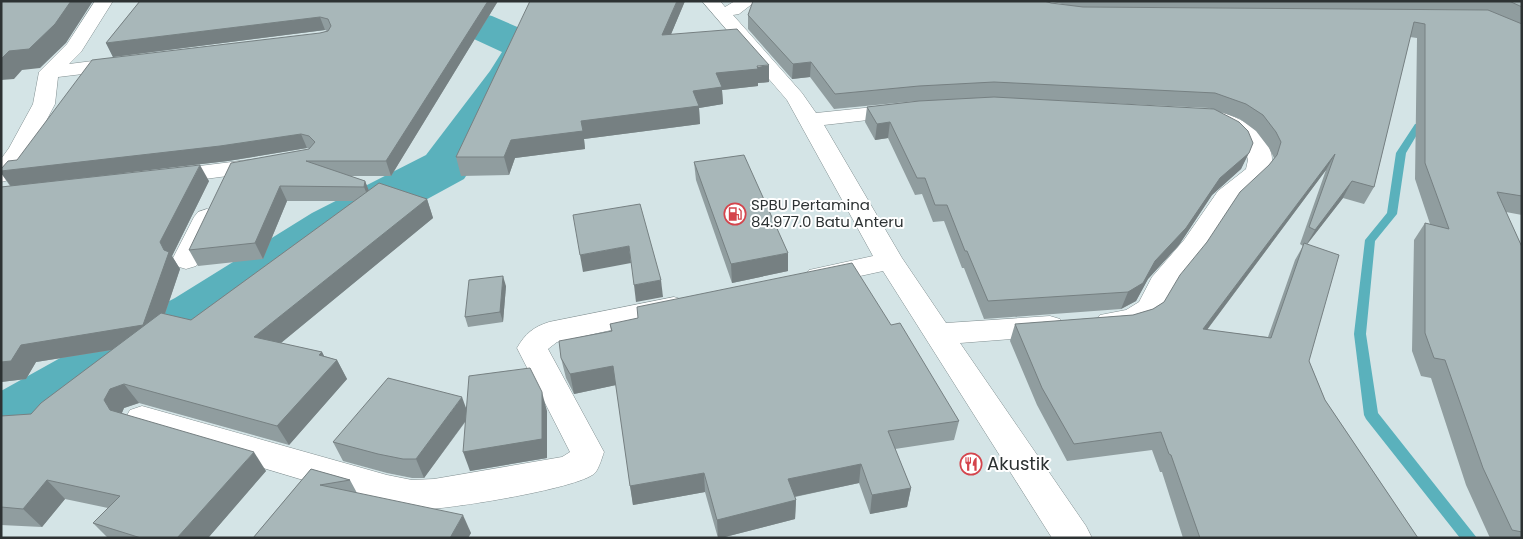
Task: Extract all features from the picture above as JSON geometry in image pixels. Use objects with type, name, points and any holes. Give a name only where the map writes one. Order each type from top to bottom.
[{"type":"street","points":[[5,189],[11,150],[44,104],[49,72],[74,48],[104,1]]},
{"type":"street","points":[[715,7],[733,10],[748,1]]},
{"type":"street","points":[[715,7],[795,97],[890,261],[1072,538]]},
{"type":"street","points":[[49,72],[137,61]]},
{"type":"street","points":[[810,120],[925,108]]},
{"type":"street","points":[[939,334],[1126,321],[1150,308],[1159,288],[1189,252],[1228,195],[1251,177],[1259,165],[1258,152],[1247,135],[1229,123],[1199,116]]},
{"type":"street","points":[[149,179],[289,161]]},
{"type":"street","points":[[186,260],[228,170]]},
{"type":"street","points":[[793,281],[890,261]]},
{"type":"street","points":[[138,418],[387,490],[412,495],[434,494],[548,475],[570,470],[583,462],[587,452],[532,348],[540,338],[549,333],[705,300]]},
{"type":"building","points":[[1,1],[71,1],[55,24],[29,49],[9,51],[1,59]]},
{"type":"building","points":[[140,1],[488,1],[386,161],[306,161],[365,181],[364,187],[280,186],[255,243],[189,250],[231,163],[309,149],[315,142],[309,136],[301,134],[220,146],[1,171],[1,169],[8,161],[17,160],[92,60],[320,33],[328,31],[331,26],[328,19],[320,17],[106,43]]},
{"type":"building","points":[[530,1],[677,1],[662,35],[737,29],[769,65],[757,66],[758,69],[716,73],[722,87],[693,91],[699,106],[581,121],[583,131],[511,140],[504,157],[456,157]]},
{"type":"building","points":[[753,1],[1044,1],[1083,7],[1488,10],[1522,24],[1522,196],[1497,192],[1522,247],[1522,532],[1512,530],[1483,468],[1445,360],[1434,358],[1425,333],[1425,223],[1449,229],[1425,163],[1425,24],[1414,22],[1374,187],[1352,181],[1315,230],[1309,227],[1335,154],[1203,329],[1271,338],[1304,243],[1339,255],[1309,361],[1325,400],[1418,538],[1200,538],[1161,432],[1074,444],[1042,388],[1015,324],[1133,315],[1153,309],[1164,302],[1180,275],[1207,242],[1240,192],[1277,155],[1281,142],[1263,115],[1246,104],[1215,93],[994,82],[919,86],[835,94],[811,62],[793,64],[748,15]]},
{"type":"building","points":[[1509,1],[1522,1],[1522,7]]},
{"type":"building","points":[[994,97],[1214,109],[1239,122],[1248,131],[1253,143],[1249,153],[1220,178],[1186,228],[1155,261],[1143,283],[1128,292],[988,301],[967,251],[965,251],[947,205],[935,205],[925,178],[917,178],[890,122],[877,124],[867,107],[919,101]]},
{"type":"building","name":"SPBU Pertamina 84.977.0 Batu Anteru","points":[[744,155],[788,253],[731,264],[694,162]]},
{"type":"building","points":[[200,165],[160,242],[164,250],[169,252],[143,325],[21,345],[11,361],[1,362],[1,187]]},
{"type":"building","points":[[379,183],[427,199],[254,337],[322,352],[319,355],[337,360],[277,426],[124,384],[110,389],[104,400],[110,410],[254,452],[177,538],[141,538],[93,523],[120,496],[47,480],[23,509],[1,507],[1,416],[31,414],[41,403],[161,313],[191,320]]},
{"type":"building","points":[[640,204],[661,280],[634,285],[629,246],[580,255],[573,215]]},
{"type":"building","points":[[852,263],[891,325],[900,323],[959,421],[888,431],[911,488],[872,495],[861,464],[788,479],[796,500],[717,520],[704,473],[630,486],[613,366],[570,374],[561,358],[559,341],[612,331],[610,324],[638,318],[637,307]]},
{"type":"building","points":[[503,276],[500,312],[465,317],[469,280]]},
{"type":"building","points":[[530,368],[542,392],[542,439],[463,452],[469,376]]},
{"type":"building","points":[[388,378],[462,397],[416,459],[403,459],[378,454],[333,442]]},
{"type":"building","points":[[311,469],[350,480],[320,485],[463,515],[450,538],[253,538]]},
{"type":"waterway","points":[[1,429],[88,376],[199,315],[333,226],[445,167],[510,76],[527,47],[477,25],[408,9],[412,1]]},
{"type":"waterway","points":[[1428,125],[1418,126],[1401,153],[1392,214],[1370,240],[1360,334],[1371,415],[1469,538]]},
{"type":"place","name":"SPBU Pertamina 84.977.0 Batu Anteru","points":[[735,214]]},
{"type":"place","name":"Akustik","points":[[971,464]]}]
